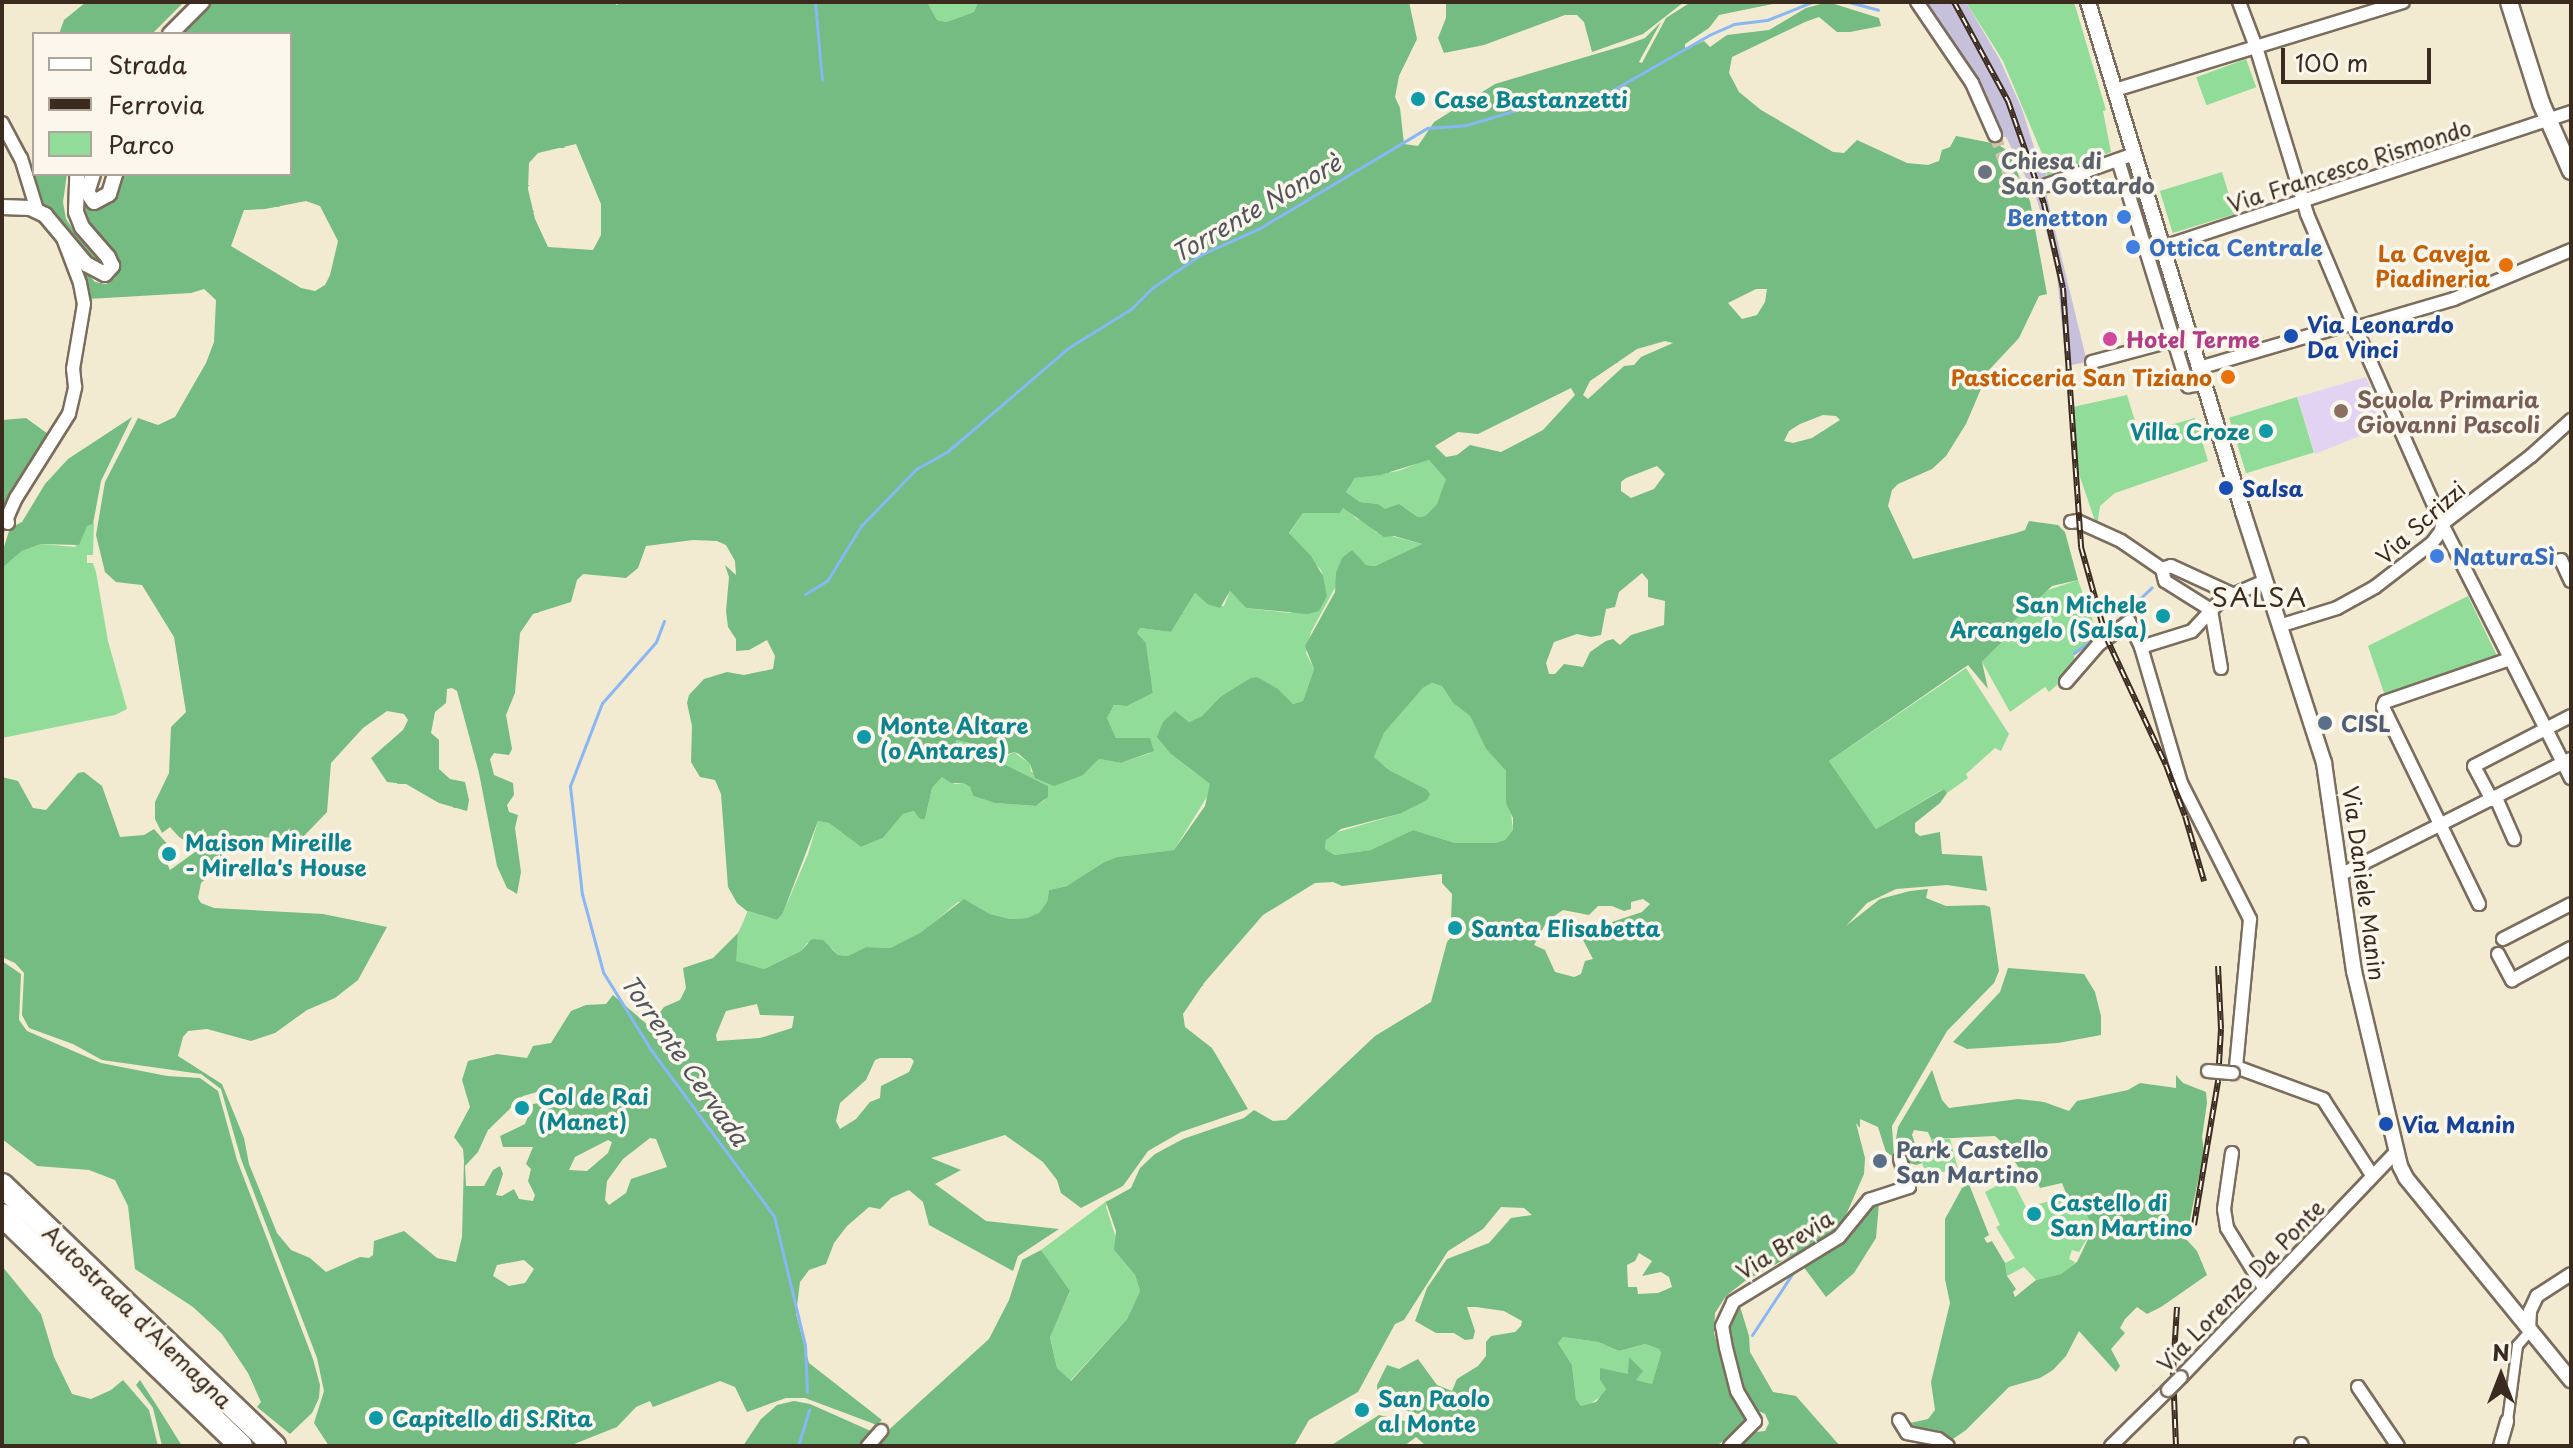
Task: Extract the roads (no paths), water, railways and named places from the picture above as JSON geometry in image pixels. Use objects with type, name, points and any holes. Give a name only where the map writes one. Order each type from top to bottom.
[{"type":"highway","name":"Autostrada d'Alemagna","points":[[2,1185],[274,1446]]},
{"type":"highway","name":"Autostrada d'Alemagna","points":[[2,1215],[241,1446]]},
{"type":"main road","points":[[2509,2],[2548,121],[2571,171]]},
{"type":"street","points":[[172,32],[202,2]]},
{"type":"street","points":[[1917,2],[1972,83],[1995,135]]},
{"type":"street","points":[[2239,2],[2256,47],[2303,202],[2354,325],[2442,524],[2545,729],[2567,761],[2571,778]]},
{"type":"street","points":[[2115,90],[2403,2]]},
{"type":"street","name":"Via Daniele Manin","points":[[2090,3],[2199,368],[2197,386],[2324,763],[2354,971],[2406,1178],[2571,1380]]},
{"type":"street","name":"Via Francesco Rismondo","points":[[2163,247],[2571,112]]},
{"type":"street","points":[[2,123],[21,158],[37,210],[95,272],[105,274],[112,266],[108,257],[82,227],[76,212],[77,176]]},
{"type":"street","points":[[2047,185],[2134,154]]},
{"type":"street","points":[[2118,160],[2173,340],[2197,386]]},
{"type":"street","points":[[93,176],[88,196],[97,202],[109,194],[114,176]]},
{"type":"street","points":[[2,207],[37,210]]},
{"type":"street","points":[[8,523],[7,518],[16,498],[69,414],[75,387],[73,369],[84,304],[80,283],[63,238]]},
{"type":"street","points":[[2199,368],[2454,299],[2571,250]]},
{"type":"street","points":[[2092,362],[2190,336]]},
{"type":"street","name":"Via Scrizzi","points":[[2279,626],[2337,608],[2360,597],[2432,543],[2442,524],[2531,456],[2571,420]]},
{"type":"street","points":[[2071,522],[2077,521],[2121,541],[2162,569],[2165,581],[2211,610],[2218,633],[2221,668]]},
{"type":"street","points":[[2561,560],[2571,581]]},
{"type":"street","points":[[2162,569],[2171,566],[2232,594]]},
{"type":"street","points":[[2141,647],[2192,631],[2211,610],[2232,594],[2265,581]]},
{"type":"street","points":[[2066,682],[2098,645],[2126,622],[2132,626],[2181,783],[2250,919],[2236,1067],[2323,1099],[2372,1175]]},
{"type":"street","points":[[2479,904],[2384,713],[2385,702],[2510,659]]},
{"type":"street","points":[[2514,839],[2474,766],[2571,716]]},
{"type":"street","points":[[2342,874],[2567,761]]},
{"type":"street","points":[[2503,939],[2571,904]]},
{"type":"street","points":[[2498,954],[2512,980],[2571,948]]},
{"type":"street","points":[[2206,1071],[2258,1075]]},
{"type":"street","name":"Via Lorenzo Da Ponte","points":[[2111,1446],[2245,1313],[2264,1288],[2397,1151]]},
{"type":"street","points":[[2232,1153],[2224,1209],[2227,1228],[2264,1288]]},
{"type":"street","name":"Via Brevia","points":[[1730,1446],[1755,1421],[1737,1391],[1726,1348],[1722,1326],[1733,1302],[1839,1237],[1869,1200],[1909,1187],[1900,1159]]},
{"type":"street","points":[[2500,1446],[2507,1421],[2517,1345],[2529,1331],[2530,1311],[2537,1296],[2571,1274]]},
{"type":"street","points":[[2358,1387],[2398,1446]]},
{"type":"street","points":[[1899,1420],[1907,1433],[1938,1439],[1948,1446]]},
{"type":"street","points":[[868,1446],[881,1431]]},
{"type":"waterway","points":[[815,2],[822,80]]},
{"type":"waterway","name":"Torrente Nonorè","points":[[805,594],[827,581],[861,526],[916,469],[948,451],[1068,348],[1131,309],[1152,288],[1200,255],[1260,228],[1427,128],[1466,125],[1534,105],[1611,91],[1709,35],[1734,24],[1767,20],[1812,2]]},
{"type":"waterway","name":"Torrente Nonorè","points":[[1849,2],[1878,10]]},
{"type":"waterway","points":[[2109,628],[2152,587]]},
{"type":"waterway","name":"Torrente Cervada","points":[[664,621],[656,642],[602,703],[570,786],[582,894],[603,972],[651,1050],[774,1216],[805,1345],[807,1392]]},
{"type":"waterway","points":[[2074,653],[2099,635]]},
{"type":"waterway","points":[[1752,1335],[1794,1271]]},
{"type":"waterway","name":"Torrente Cervada","points":[[798,1446],[809,1410]]},
{"type":"tunnel","points":[[1995,135],[2010,179],[2023,186],[2047,185]]},
{"type":"railway","points":[[1954,2],[2008,101],[2044,204],[2063,288],[2081,547],[2106,637],[2166,765],[2204,881]]},
{"type":"railway","points":[[2194,1225],[2218,1081],[2221,1029],[2218,966]]},
{"type":"railway","points":[[2176,1446],[2173,1371],[2177,1307]]},
{"type":"place","name":"Case Bastanzetti","points":[[1418,99]]},
{"type":"place","name":"Chiesa di San Gottardo","points":[[1985,172]]},
{"type":"place","name":"Benetton","points":[[2124,217]]},
{"type":"place","name":"Ottica Centrale","points":[[2133,247]]},
{"type":"place","name":"La Caveja Piadineria","points":[[2506,265]]},
{"type":"place","name":"Via Leonardo Da Vinci","points":[[2291,336]]},
{"type":"place","name":"Hotel Terme","points":[[2110,339]]},
{"type":"place","name":"Pasticceria San Tiziano","points":[[2228,377]]},
{"type":"place","name":"Scuola Primaria Giovanni Pascoli","points":[[2341,411]]},
{"type":"place","name":"Villa Croze","points":[[2266,431]]},
{"type":"place","name":"Salsa","points":[[2226,488]]},
{"type":"place","name":"NaturaSì","points":[[2437,556]]},
{"type":"place","name":"San Michele Arcangelo (Salsa)","points":[[2163,616]]},
{"type":"place","name":"CISL","points":[[2325,723]]},
{"type":"place","name":"Monte Altare (o Antares)","points":[[864,737]]},
{"type":"place","name":"Maison Mireille - Mirella's House","points":[[169,854]]},
{"type":"place","name":"Santa Elisabetta","points":[[1455,928]]},
{"type":"place","name":"Col de Rai (Manet)","points":[[522,1108]]},
{"type":"place","name":"Via Manin","points":[[2386,1124]]},
{"type":"place","name":"Park Castello San Martino","points":[[1880,1161]]},
{"type":"place","name":"Castello di San Martino","points":[[2034,1214]]},
{"type":"place","name":"San Paolo al Monte","points":[[1362,1410]]},
{"type":"place","name":"Capitello di S.Rita","points":[[376,1418]]},
{"type":"district","name":"SALSA","points":[[2260,597]]}]
